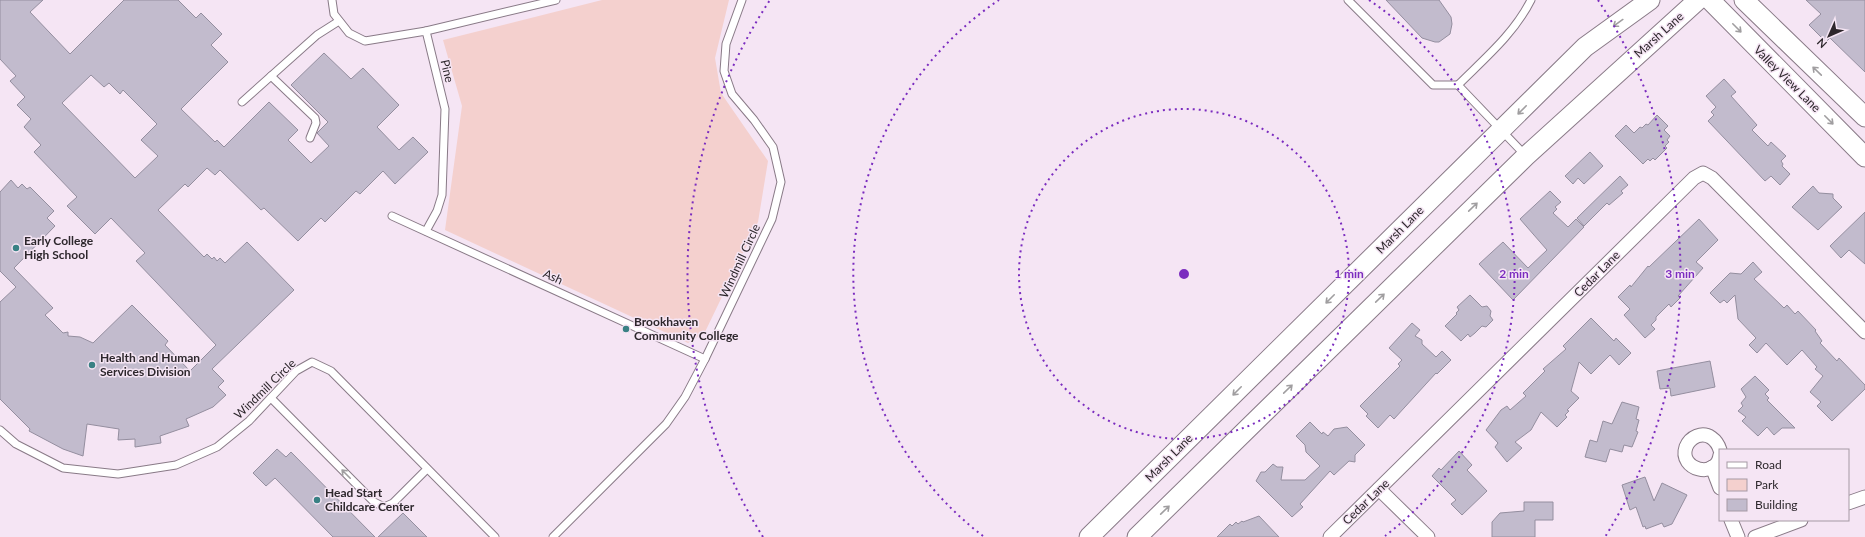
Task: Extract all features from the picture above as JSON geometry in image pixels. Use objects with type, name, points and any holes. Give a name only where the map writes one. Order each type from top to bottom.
[{"type":"main road","name":"Marsh Lane","points":[[1089,537],[1585,47],[1650,0]]},
{"type":"main road","name":"Marsh Lane","points":[[1137,537],[1526,156],[1698,0]]},
{"type":"main road","name":"Valley View Lane","points":[[1710,0],[1865,157]]},
{"type":"main road","points":[[1744,0],[1865,117]]},
{"type":"street","name":"Cedar Lane","points":[[1330,537],[1694,178],[1703,173],[1712,178],[1865,332]]},
{"type":"street","points":[[1719,458],[1717,463],[1712,467],[1702,470],[1692,466],[1685,457],[1686,446],[1694,437],[1705,435],[1716,441],[1720,449]]},
{"type":"street","points":[[1712,467],[1719,485]]},
{"type":"street","points":[[1379,489],[1428,537]]},
{"type":"street","points":[[1849,503],[1865,497]]},
{"type":"street","points":[[1731,521],[1738,537]]},
{"type":"street","points":[[1755,537],[1798,521]]},
{"type":"lane","points":[[332,0],[334,14],[339,21],[349,33],[365,41],[426,31],[556,0]]},
{"type":"lane","name":"Windmill Circle","points":[[553,537],[666,424],[685,397],[705,359],[772,219],[781,182],[773,147],[754,120],[732,94],[724,71],[726,44],[742,0]]},
{"type":"lane","points":[[1348,0],[1433,85],[1458,85],[1510,32],[1522,16],[1531,0]]},
{"type":"lane","points":[[242,102],[317,35],[339,21]]},
{"type":"lane","name":"Pine","points":[[426,31],[445,109],[442,194],[437,210],[426,231]]},
{"type":"lane","points":[[272,76],[315,118],[316,124],[310,138]]},
{"type":"lane","points":[[1458,85],[1526,156]]},
{"type":"lane","name":"Ash","points":[[392,216],[705,359]]},
{"type":"lane","name":"Windmill Circle","points":[[0,430],[16,444],[63,468],[118,474],[176,465],[217,447],[249,421],[296,371],[312,362],[331,371],[495,537]]},
{"type":"lane","points":[[271,398],[374,502],[384,507],[393,503],[428,469]]},
{"type":"green space","points":[[602,0],[729,0],[715,58],[721,93],[768,161],[758,222],[705,332],[688,343],[445,230],[462,106],[443,40]]},
{"type":"building","points":[[0,0],[43,0],[30,12],[70,54],[124,0],[178,0],[196,18],[201,13],[222,34],[211,45],[228,62],[181,109],[215,142],[217,140],[224,147],[269,102],[298,130],[288,140],[311,163],[329,146],[317,133],[328,122],[291,85],[324,53],[351,79],[363,68],[399,105],[377,127],[399,150],[413,137],[428,152],[395,184],[383,171],[360,194],[356,191],[325,222],[321,218],[298,241],[264,208],[261,210],[220,170],[215,175],[207,168],[188,187],[185,184],[158,210],[204,257],[207,254],[212,259],[214,257],[217,261],[220,258],[225,263],[247,242],[294,290],[212,369],[224,381],[218,387],[226,395],[213,407],[186,419],[189,426],[160,436],[161,443],[135,447],[135,439],[118,440],[119,429],[87,424],[83,456],[63,449],[29,431],[30,429],[0,399],[0,302],[16,287],[0,271],[0,192],[11,180],[18,188],[22,184],[27,189],[30,187],[54,211],[47,218],[55,226],[14,268],[53,308],[45,315],[63,333],[68,332],[68,336],[80,337],[93,343],[132,305],[168,341],[165,345],[190,371],[216,345],[136,261],[145,253],[111,218],[95,234],[67,206],[77,197],[34,152],[41,145],[24,127],[31,119],[17,105],[25,97],[10,81],[16,76],[0,59]],"holes":[[[91,75],[104,87],[109,83],[120,94],[123,90],[157,124],[141,140],[158,156],[135,178],[62,103]]]},
{"type":"building","points":[[1386,0],[1439,0],[1451,17],[1452,24],[1450,34],[1439,42],[1422,38]]},
{"type":"building","points":[[1806,0],[1865,0],[1865,72],[1830,38],[1826,42],[1809,25],[1821,14]]},
{"type":"building","points":[[1724,79],[1736,92],[1731,96],[1757,125],[1752,130],[1768,146],[1771,142],[1786,156],[1781,161],[1783,164],[1782,166],[1790,174],[1780,185],[1771,176],[1765,181],[1708,121],[1714,115],[1711,112],[1716,107],[1706,96]]},
{"type":"building","points":[[1657,115],[1668,126],[1664,130],[1670,136],[1667,140],[1669,142],[1665,146],[1667,148],[1655,160],[1653,158],[1650,161],[1648,159],[1643,164],[1615,136],[1626,125],[1634,133],[1640,127],[1642,128],[1646,124],[1648,125]]},
{"type":"building","points":[[1590,152],[1603,166],[1584,184],[1578,178],[1573,184],[1565,176]]},
{"type":"building","points":[[1620,176],[1628,185],[1621,191],[1623,193],[1609,205],[1607,203],[1584,226],[1577,218]]},
{"type":"building","points":[[1813,186],[1819,193],[1833,194],[1833,198],[1842,207],[1818,230],[1792,207]]},
{"type":"building","points":[[1550,191],[1561,202],[1555,207],[1557,209],[1553,213],[1568,227],[1576,219],[1584,227],[1513,300],[1479,264],[1503,242],[1528,268],[1547,250],[1520,219]]},
{"type":"building","points":[[1865,212],[1865,264],[1849,250],[1841,258],[1830,246]]},
{"type":"building","points":[[1699,219],[1718,240],[1696,262],[1703,268],[1678,296],[1680,298],[1671,307],[1669,304],[1656,317],[1656,320],[1651,325],[1655,329],[1645,338],[1624,315],[1630,309],[1618,297],[1630,285],[1631,287],[1648,266],[1649,267]]},
{"type":"building","points":[[1753,262],[1762,272],[1754,279],[1784,308],[1787,305],[1795,314],[1798,311],[1816,330],[1815,331],[1822,341],[1820,343],[1837,361],[1839,358],[1865,385],[1865,389],[1832,421],[1817,406],[1821,402],[1810,392],[1823,376],[1815,369],[1817,367],[1802,350],[1787,365],[1766,343],[1757,353],[1749,345],[1756,338],[1738,319],[1735,295],[1727,303],[1724,300],[1720,303],[1710,293],[1730,273],[1741,274]]},
{"type":"building","points":[[1470,295],[1482,307],[1487,306],[1491,311],[1490,316],[1493,320],[1486,327],[1482,326],[1470,337],[1468,334],[1461,341],[1445,326],[1457,314],[1456,313],[1459,310],[1457,307]]},
{"type":"building","points":[[1591,318],[1614,341],[1616,338],[1631,353],[1619,365],[1610,355],[1591,374],[1579,362],[1571,391],[1579,398],[1567,410],[1569,411],[1565,415],[1567,417],[1557,427],[1541,412],[1531,430],[1515,442],[1522,448],[1507,462],[1495,447],[1498,443],[1486,430],[1501,410],[1507,406],[1510,410],[1526,396],[1523,393],[1545,371],[1543,369],[1566,349],[1563,346]]},
{"type":"building","points":[[1412,323],[1420,330],[1415,336],[1422,340],[1422,344],[1436,357],[1442,351],[1451,360],[1437,374],[1436,373],[1394,419],[1390,415],[1378,428],[1366,416],[1368,414],[1360,406],[1400,366],[1398,364],[1402,360],[1389,348]]},
{"type":"building","points":[[1710,361],[1715,387],[1671,396],[1670,388],[1660,389],[1657,371]]},
{"type":"building","points":[[1755,376],[1769,390],[1765,394],[1769,398],[1767,400],[1795,428],[1782,428],[1774,435],[1767,427],[1758,436],[1742,421],[1746,417],[1738,411],[1743,406],[1741,403],[1746,397],[1741,389]]},
{"type":"building","points":[[1622,402],[1639,407],[1636,419],[1639,420],[1636,431],[1638,432],[1632,447],[1624,445],[1622,452],[1610,449],[1606,462],[1585,457],[1590,440],[1597,442],[1603,421],[1612,424]]},
{"type":"building","points":[[1310,422],[1322,434],[1323,432],[1328,436],[1334,429],[1347,427],[1365,445],[1355,455],[1355,462],[1349,461],[1334,475],[1330,471],[1300,504],[1303,507],[1292,517],[1256,481],[1261,472],[1265,472],[1273,464],[1277,467],[1283,467],[1281,480],[1305,480],[1320,466],[1306,452],[1305,445],[1296,436]]},
{"type":"building","name":"Head Start Childcare Center","points":[[277,449],[286,457],[291,452],[375,537],[333,537],[275,478],[266,486],[253,473]]},
{"type":"building","points":[[1459,451],[1472,465],[1467,470],[1487,491],[1462,515],[1451,504],[1456,500],[1432,476],[1439,468],[1441,470]]},
{"type":"building","points":[[1645,477],[1654,501],[1662,483],[1687,495],[1672,524],[1664,527],[1662,523],[1646,529],[1645,526],[1643,527],[1636,507],[1630,510],[1622,485]]},
{"type":"building","points":[[1524,502],[1553,502],[1553,520],[1535,520],[1535,537],[1492,537],[1492,522],[1500,513],[1524,511]]},
{"type":"building","points":[[403,513],[427,537],[378,537]]},
{"type":"building","points":[[1259,516],[1279,537],[1217,537],[1230,524],[1232,526],[1236,522],[1238,524],[1242,521],[1243,522]]},
{"type":"place","name":"Early College High School","points":[[16,248]]},
{"type":"place","name":"Brookhaven Community College","points":[[626,329]]},
{"type":"place","name":"Health and Human Services Division","points":[[92,365]]},
{"type":"place","name":"Head Start Childcare Center","points":[[317,500]]}]
